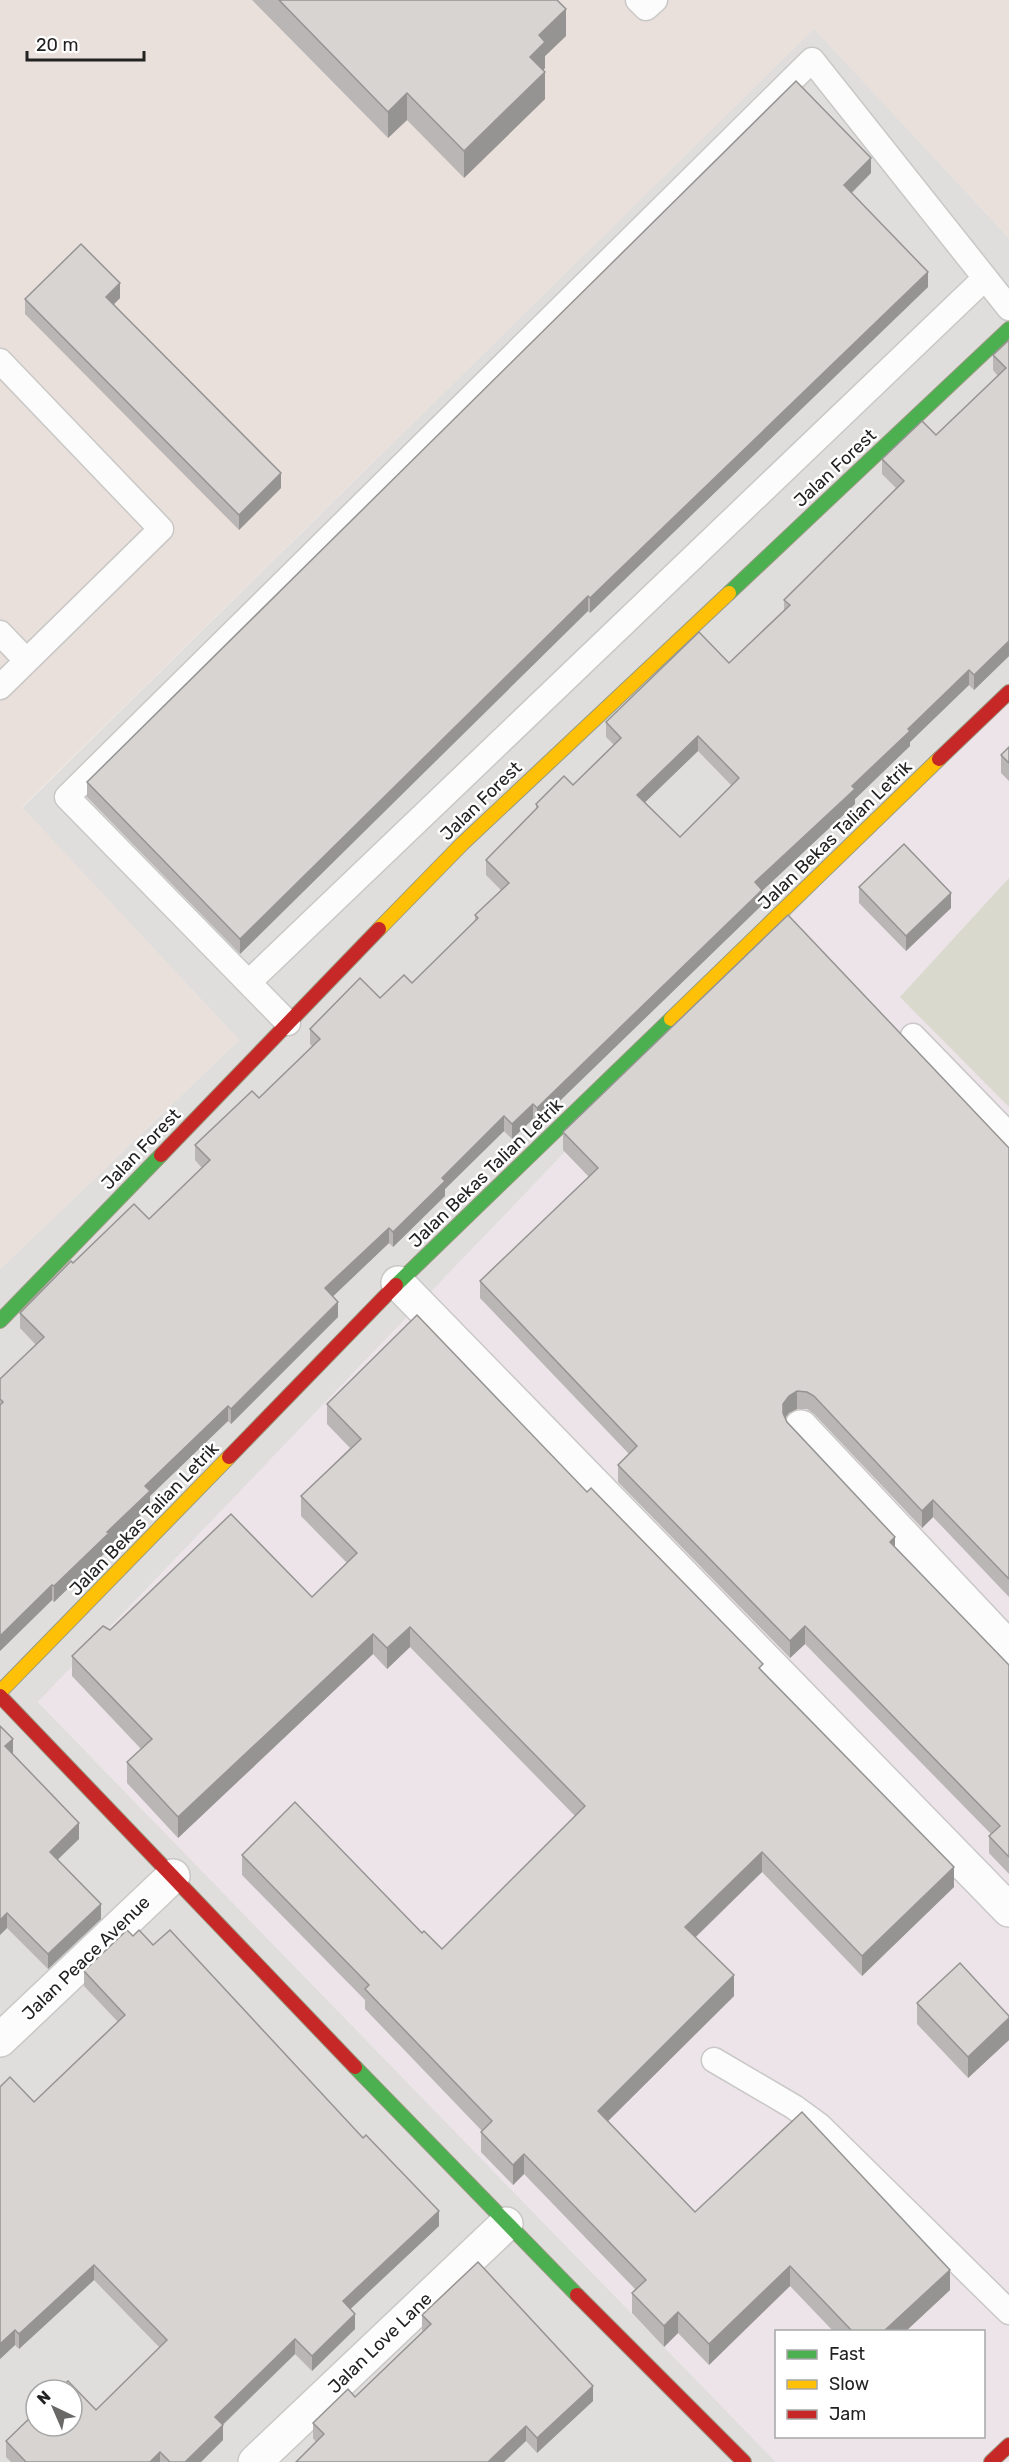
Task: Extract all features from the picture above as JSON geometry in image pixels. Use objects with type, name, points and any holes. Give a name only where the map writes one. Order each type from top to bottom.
[{"type":"street","name":"Jalan Forest","points":[[0,1321],[471,836],[1009,329]]},
{"type":"street","name":"Jalan Bekas Talian Letrik","points":[[0,1694],[398,1283],[1009,692]]},
{"type":"street","points":[[398,1283],[1009,1910]]},
{"type":"street","points":[[801,1427],[1009,1648]]},
{"type":"street","points":[[0,1694],[506,2224],[744,2462]]},
{"type":"street","name":"Jalan Peace Avenue","points":[[0,2040],[173,1876]]},
{"type":"street","name":"Jalan Love Lane","points":[[255,2462],[506,2224]]},
{"type":"street","points":[[991,2462],[1009,2445]]},
{"type":"lane","points":[[638,0],[646,8],[655,0]]},
{"type":"lane","points":[[288,1023],[67,797],[812,60],[1009,308]]},
{"type":"lane","points":[[249,982],[985,278]]},
{"type":"lane","points":[[0,361],[161,530],[0,687]]},
{"type":"lane","points":[[0,633],[26,660]]},
{"type":"lane","points":[[913,1036],[1009,1135]]},
{"type":"lane","points":[[714,2060],[794,2107],[820,2126],[1009,2312]]},
{"type":"shaded area","points":[[0,0],[1009,0],[1009,238],[814,29],[22,807],[239,1040],[0,1269]]},
{"type":"shaded area","points":[[814,28],[1009,238],[1009,692],[38,1702],[776,2462],[0,2462],[0,1269],[239,1040],[22,808]]},
{"type":"shaded area","points":[[1009,692],[1009,2462],[776,2462],[38,1702],[944,756]]},
{"type":"shaded area","points":[[1009,878],[1009,1107],[900,997]]},
{"type":"building","points":[[279,0],[557,0],[566,9],[539,35],[545,42],[530,57],[545,72],[464,151],[407,93],[388,112]]},
{"type":"building","points":[[796,81],[871,158],[844,185],[928,272],[590,598],[588,596],[240,939],[87,782]]},
{"type":"building","points":[[81,244],[120,283],[106,297],[281,473],[239,515],[25,299]]},
{"type":"building","points":[[1009,340],[1009,641],[974,675],[969,670],[908,729],[910,731],[852,786],[855,789],[755,882],[762,890],[537,1108],[533,1104],[512,1124],[504,1116],[442,1178],[445,1181],[393,1232],[389,1228],[325,1288],[338,1302],[231,1409],[228,1406],[145,1486],[150,1491],[0,1636],[0,1405],[3,1402],[0,1399],[0,1379],[44,1337],[20,1313],[71,1261],[73,1263],[134,1204],[149,1219],[210,1160],[195,1145],[252,1091],[259,1098],[320,1039],[310,1029],[360,978],[380,998],[404,975],[412,983],[478,918],[475,915],[509,883],[486,860],[538,807],[536,804],[564,776],[573,785],[621,738],[606,722],[699,632],[729,663],[790,605],[784,600],[904,481],[882,459],[922,421],[936,435],[1006,368],[993,355]],"holes":[[[698,736],[739,778],[680,837],[637,795]]]},
{"type":"building","points":[[1009,747],[1009,763],[1001,755]]},
{"type":"building","points":[[904,844],[951,893],[906,936],[859,887]]},
{"type":"building","points":[[788,915],[1009,1148],[1009,1579],[933,1500],[922,1511],[814,1396],[807,1392],[797,1391],[783,1404],[783,1413],[787,1422],[895,1537],[890,1542],[1009,1665],[1009,1857],[989,1836],[1000,1826],[805,1626],[790,1641],[618,1465],[637,1446],[480,1281],[598,1168],[563,1132]]},
{"type":"building","points":[[417,1315],[587,1492],[591,1488],[763,1664],[759,1668],[954,1867],[862,1956],[762,1852],[685,1927],[734,1975],[598,2111],[695,2212],[802,2112],[950,2270],[885,2330],[851,2330],[790,2266],[709,2344],[678,2312],[664,2326],[632,2293],[646,2280],[524,2154],[513,2165],[481,2132],[492,2121],[365,1989],[369,1985],[242,1855],[295,1802],[422,1933],[424,1931],[442,1949],[585,1806],[410,1627],[387,1648],[373,1634],[178,1817],[127,1762],[152,1739],[72,1656],[103,1626],[110,1630],[231,1514],[312,1597],[357,1553],[301,1496],[361,1439],[327,1404]]},
{"type":"building","points":[[0,1726],[13,1739],[5,1746],[79,1823],[50,1852],[101,1904],[48,1954],[7,1913],[0,1920]]},
{"type":"building","points":[[127,1930],[133,1936],[139,1930],[153,1945],[170,1930],[363,2138],[366,2135],[439,2211],[343,2301],[355,2314],[312,2356],[295,2339],[215,2417],[223,2425],[185,2462],[170,2462],[160,2452],[150,2462],[26,2462],[6,2441],[24,2424],[24,2438],[84,2438],[84,2398],[96,2410],[167,2340],[94,2265],[19,2334],[15,2330],[0,2344],[0,2087],[10,2077],[34,2102],[125,2015],[84,1971]]},
{"type":"building","points":[[960,1963],[1009,2016],[968,2057],[917,2003]]},
{"type":"building","points":[[478,2262],[593,2386],[537,2438],[526,2426],[488,2462],[296,2462],[324,2434],[313,2423],[348,2389],[355,2397],[431,2324],[422,2315]]},
{"type":"traffic: fast","points":[[729,593],[1009,329]]},
{"type":"traffic: fast","points":[[396,1285],[671,1019]]},
{"type":"traffic: fast","points":[[0,1321],[161,1155]]},
{"type":"traffic: fast","points":[[355,2067],[577,2295]]},
{"type":"traffic: slow","points":[[379,929],[462,844],[729,593]]},
{"type":"traffic: slow","points":[[671,1019],[939,759]]},
{"type":"traffic: slow","points":[[0,1692],[229,1457]]},
{"type":"traffic: jam","points":[[939,759],[1009,692]]},
{"type":"traffic: jam","points":[[161,1155],[379,929]]},
{"type":"traffic: jam","points":[[229,1457],[396,1285]]},
{"type":"traffic: jam","points":[[0,1696],[355,2067]]},
{"type":"traffic: jam","points":[[577,2295],[744,2462]]},
{"type":"traffic: jam","points":[[991,2462],[1009,2445]]}]
